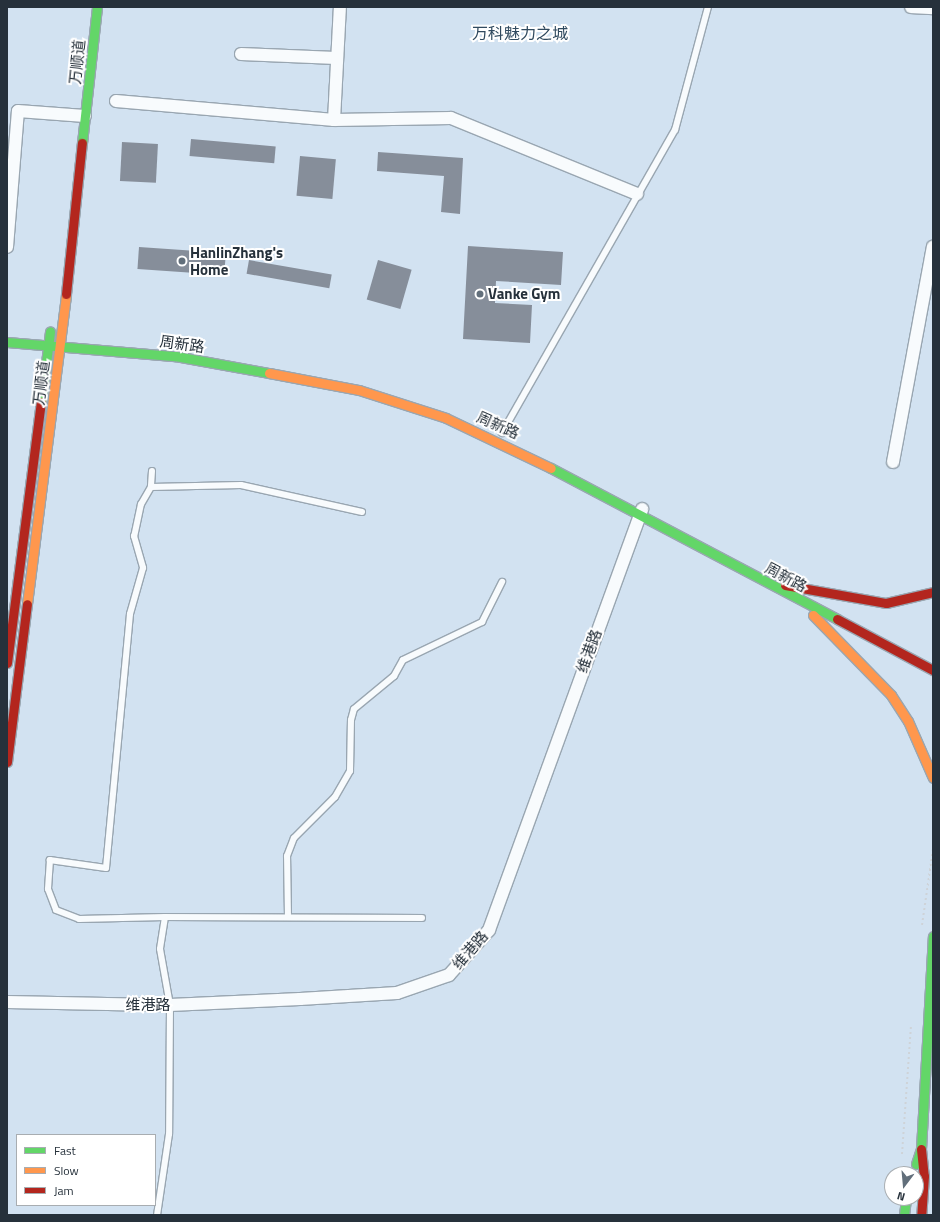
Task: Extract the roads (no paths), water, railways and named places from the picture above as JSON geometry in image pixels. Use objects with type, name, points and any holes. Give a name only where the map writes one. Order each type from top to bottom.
[{"type":"main road","name":"万顺道","points":[[7,762],[60,345],[76,115],[97,7]]},
{"type":"main road","name":"万顺道","points":[[7,663],[51,318]]},
{"type":"main road","name":"周新路","points":[[7,338],[48,344]]},
{"type":"main road","name":"周新路","points":[[7,342],[60,345],[175,356],[358,390],[497,439],[638,509]]},
{"type":"main road","name":"周新路","points":[[60,345],[176,350],[268,365],[362,385],[502,434],[933,670]]},
{"type":"main road","name":"周新路","points":[[784,589],[933,663]]},
{"type":"main road","points":[[784,589],[886,602],[933,592]]},
{"type":"main road","points":[[784,589],[872,672],[908,721],[933,778]]},
{"type":"main road","points":[[921,1215],[924,1176],[921,1149],[933,936]]},
{"type":"main road","points":[[916,1166],[921,1149]]},
{"type":"street","points":[[334,120],[336,58],[340,7]]},
{"type":"street","points":[[911,7],[933,8]]},
{"type":"street","points":[[242,54],[336,58]]},
{"type":"street","points":[[116,101],[334,120],[451,118],[637,194]]},
{"type":"street","points":[[7,247],[12,111],[76,115]]},
{"type":"street","points":[[893,462],[933,247]]},
{"type":"street","name":"维港路","points":[[7,1002],[170,1003],[395,987],[446,969],[484,927],[638,509]]},
{"type":"street","name":"维港路","points":[[7,997],[170,1003]]},
{"type":"lane","points":[[502,434],[637,194],[675,130],[708,7]]},
{"type":"lane","points":[[152,471],[151,487],[141,504],[134,536],[143,568],[130,614],[106,868],[50,860],[48,889],[56,910],[79,919],[165,917],[422,918]]},
{"type":"lane","points":[[151,487],[241,485],[362,512]]},
{"type":"lane","points":[[288,917],[287,856],[294,838],[335,797],[350,771],[351,720],[354,709],[394,676],[403,660],[482,622],[502,582]]},
{"type":"lane","points":[[157,1215],[169,1134],[170,1003],[160,948],[165,917]]},
{"type":"place","name":"HanlinZhang's Home","points":[[182,261]]},
{"type":"place","name":"Vanke Gym","points":[[480,294]]},
{"type":"district","name":"万科魅力之城","points":[[520,33]]}]
